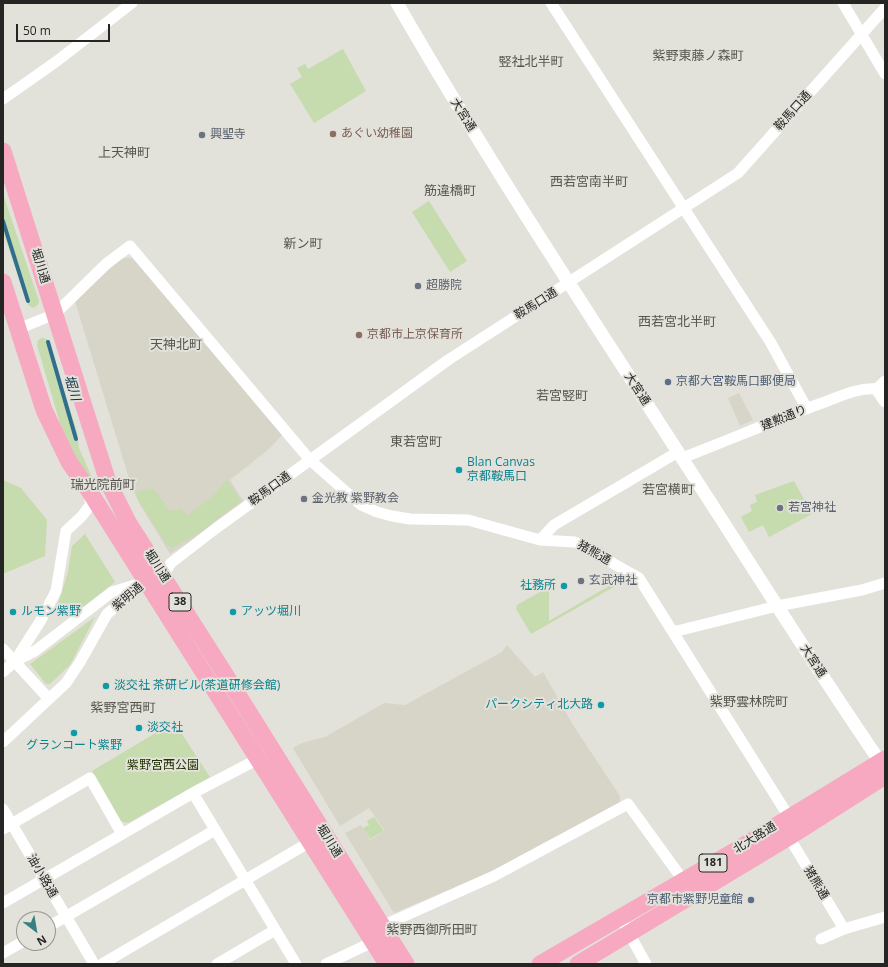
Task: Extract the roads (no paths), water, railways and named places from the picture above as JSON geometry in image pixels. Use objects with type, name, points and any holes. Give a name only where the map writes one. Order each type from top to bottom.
[{"type":"main road","name":"堀川通","points":[[3,151],[108,482],[128,522],[163,575],[406,964]]},
{"type":"main road","name":"堀川通","points":[[3,282],[44,410],[53,432],[69,462],[88,489],[387,964]]},
{"type":"main road","name":"北大路通","points":[[540,964],[789,817],[884,767]]},
{"type":"main road","name":"北大路通","points":[[578,964],[789,837],[884,767]]},
{"type":"street","points":[[3,99],[57,62],[132,3]]},
{"type":"street","name":"大宮通","points":[[397,3],[454,101],[569,282],[777,606],[884,767]]},
{"type":"street","points":[[551,3],[771,343],[807,408]]},
{"type":"street","points":[[843,3],[885,74]]},
{"type":"street","name":"鞍馬口通","points":[[163,575],[171,563],[448,360],[738,173],[885,8]]},
{"type":"street","name":"猪熊通","points":[[55,314],[106,264],[130,246],[310,460],[362,505],[377,512],[410,519],[468,520],[540,540],[575,542],[639,578],[789,817]]},
{"type":"street","points":[[18,329],[55,314]]},
{"type":"street","points":[[881,385],[885,401]]},
{"type":"street","name":"建勲通り","points":[[540,540],[554,525],[680,455],[807,408],[859,390],[881,385]]},
{"type":"street","points":[[3,664],[15,662],[41,620],[56,591],[66,531],[82,516],[90,504],[88,489]]},
{"type":"street","points":[[146,582],[163,575]]},
{"type":"street","name":"紫明通","points":[[3,672],[15,662],[34,651],[112,592],[146,582]]},
{"type":"street","name":"紫明通","points":[[3,742],[66,683],[80,662],[107,614],[146,582]]},
{"type":"street","points":[[673,632],[777,606],[862,590],[885,583]]},
{"type":"street","points":[[3,649],[49,698]]},
{"type":"street","points":[[210,684],[225,674]]},
{"type":"street","points":[[3,903],[193,793],[274,752]]},
{"type":"street","points":[[7,826],[90,778],[122,834]]},
{"type":"street","points":[[193,793],[296,964]]},
{"type":"street","points":[[326,964],[373,942],[382,926],[494,876],[628,804],[683,880]]},
{"type":"street","name":"油小路通","points":[[3,809],[7,826],[44,879],[94,964]]},
{"type":"street","points":[[56,922],[215,830]]},
{"type":"street","points":[[102,964],[324,833]]},
{"type":"street","name":"猪熊通","points":[[789,837],[844,929]]},
{"type":"street","points":[[620,917],[646,964]]},
{"type":"street","points":[[821,939],[844,929],[885,917]]},
{"type":"street","points":[[217,964],[275,930]]},
{"type":"street","points":[[3,953],[16,946]]},
{"type":"waterway","name":"堀川","points":[[3,221],[28,301]]},
{"type":"waterway","name":"堀川","points":[[48,342],[76,439]]},
{"type":"place","name":"あぐい幼稚園","points":[[333,134]]},
{"type":"place","name":"興聖寺","points":[[202,135]]},
{"type":"place","name":"超勝院","points":[[418,286]]},
{"type":"place","name":"京都市上京保育所","points":[[359,335]]},
{"type":"place","name":"京都大宮鞍馬口郵便局","points":[[668,382]]},
{"type":"place","name":"Blan Canvas 京都鞍馬口","points":[[459,470]]},
{"type":"place","name":"金光教 紫野教会","points":[[304,499]]},
{"type":"place","name":"若宮神社","points":[[780,508]]},
{"type":"place","name":"玄武神社","points":[[581,581]]},
{"type":"place","name":"社務所","points":[[564,586]]},
{"type":"place","name":"ルモン紫野","points":[[13,612]]},
{"type":"place","name":"アッツ堀川","points":[[233,612]]},
{"type":"place","name":"淡交社 茶研ビル(茶道研修会館)","points":[[106,686]]},
{"type":"place","name":"パークシティ北大路","points":[[601,705]]},
{"type":"place","name":"淡交社","points":[[139,728]]},
{"type":"place","name":"グランコート紫野","points":[[74,733]]},
{"type":"place","name":"京都市紫野児童館","points":[[751,900]]},
{"type":"district","name":"紫野東藤ノ森町","points":[[698,56]]},
{"type":"district","name":"竪社北半町","points":[[531,62]]},
{"type":"district","name":"上天神町","points":[[124,153]]},
{"type":"district","name":"西若宮南半町","points":[[589,182]]},
{"type":"district","name":"筋違橋町","points":[[450,191]]},
{"type":"district","name":"新ン町","points":[[303,244]]},
{"type":"district","name":"西若宮北半町","points":[[677,322]]},
{"type":"district","name":"天神北町","points":[[176,345]]},
{"type":"district","name":"若宮竪町","points":[[562,396]]},
{"type":"district","name":"東若宮町","points":[[416,442]]},
{"type":"district","name":"瑞光院前町","points":[[103,485]]},
{"type":"district","name":"若宮横町","points":[[668,490]]},
{"type":"district","name":"紫野雲林院町","points":[[749,702]]},
{"type":"district","name":"紫野宮西町","points":[[123,708]]},
{"type":"district","name":"紫野西御所田町","points":[[432,930]]},
{"type":"park label","name":"紫野宮西公園","points":[[163,766]]}]
